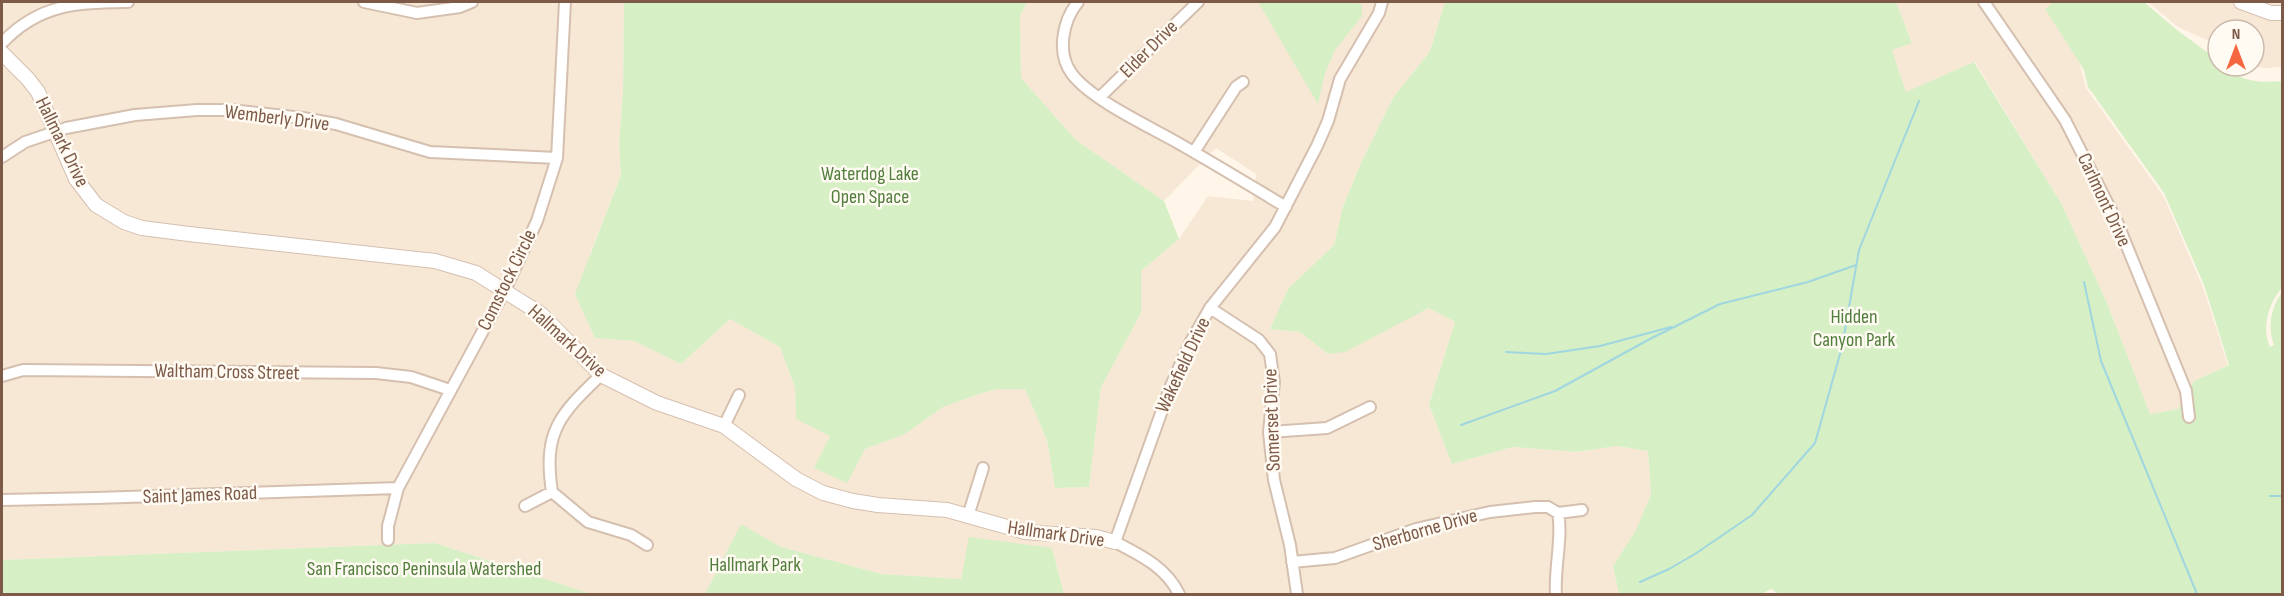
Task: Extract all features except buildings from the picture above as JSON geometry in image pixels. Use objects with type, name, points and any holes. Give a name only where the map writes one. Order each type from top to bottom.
[{"type":"street","points":[[2,43],[36,16],[67,5],[128,2]]},
{"type":"street","points":[[364,2],[417,13],[460,8],[472,2]]},
{"type":"street","name":"Comstock Circle","points":[[388,540],[388,526],[398,488],[505,290],[537,221],[557,158],[565,2]]},
{"type":"street","points":[[1078,2],[1068,15],[1063,45],[1065,61],[1071,74],[1100,97],[1286,207]]},
{"type":"street","name":"Elder Drive","points":[[1100,97],[1198,2]]},
{"type":"street","name":"Wakefield Drive","points":[[1115,542],[1170,388],[1189,345],[1210,308],[1275,227],[1328,121],[1340,79],[1379,13],[1382,2]]},
{"type":"street","name":"Carlmont Drive","points":[[1984,2],[2065,120],[2117,222],[2186,391],[2189,417]]},
{"type":"street","points":[[2241,2],[2271,13],[2283,13]]},
{"type":"street","name":"Hallmark Drive","points":[[2,54],[38,92],[76,179],[96,206],[123,222],[142,228],[189,234],[435,261],[476,273],[541,314],[601,375],[657,403],[724,426],[796,479],[823,492],[853,501],[947,510],[1025,532],[1096,537],[1115,542],[1150,560],[1175,586],[1179,594]]},
{"type":"street","points":[[1194,152],[1236,87],[1243,82]]},
{"type":"street","name":"Wemberly Drive","points":[[2,157],[25,142],[55,131],[98,121],[144,113],[231,110],[270,113],[336,124],[420,151],[557,158]]},
{"type":"street","name":"Somerset Drive","points":[[1210,308],[1259,340],[1270,354],[1274,382],[1269,432],[1274,480],[1297,594]]},
{"type":"street","name":"Waltham Cross Street","points":[[2,376],[23,370],[376,373],[411,377],[450,390]]},
{"type":"street","points":[[601,375],[568,407],[552,439],[548,465],[552,492],[588,522],[631,535],[646,544]]},
{"type":"street","points":[[724,426],[739,395]]},
{"type":"street","points":[[1269,432],[1327,428],[1370,407]]},
{"type":"street","points":[[968,516],[983,468]]},
{"type":"street","name":"Saint James Road","points":[[2,500],[398,488]]},
{"type":"street","points":[[525,506],[552,492]]},
{"type":"street","name":"Sherborne Drive","points":[[1292,562],[1335,558],[1416,529],[1490,512],[1535,507],[1548,507],[1558,513],[1582,510]]},
{"type":"street","points":[[1556,594],[1556,560],[1560,521],[1558,513]]},
{"type":"shaded area","points":[[2,2],[624,2],[623,92],[619,144],[621,175],[590,254],[595,338],[634,341],[681,364],[730,319],[780,347],[795,387],[796,419],[865,449],[905,434],[943,407],[998,389],[1025,389],[1047,440],[1055,488],[1089,487],[1101,387],[1141,313],[1141,271],[1179,239],[1208,196],[1253,201],[1256,174],[1216,148],[1164,201],[1076,140],[1021,78],[1020,16],[1027,2],[1445,2],[1430,51],[1393,98],[1362,161],[1343,206],[1334,245],[1288,289],[1270,329],[1300,332],[1328,354],[1430,308],[1455,322],[1429,405],[1452,464],[1513,447],[1576,452],[1617,446],[1648,451],[1651,495],[1636,531],[1613,566],[1619,594],[1064,594],[1052,548],[961,579],[882,574],[781,547],[741,525],[705,594],[591,594],[435,543],[2,560]]},
{"type":"shaded area","points":[[1896,2],[2058,2],[2068,18],[2086,88],[2164,197],[2204,290],[2228,365],[2194,381],[2178,409],[2150,414],[2107,303],[2061,203],[1975,62],[1906,92],[1892,50],[1912,42]]},
{"type":"shaded area","points":[[2148,2],[2282,2],[2282,67],[2266,68],[2266,18],[2206,18],[2206,40],[2178,27]]},
{"type":"green space","name":"Waterdog Lake Open Space","points":[[624,2],[1027,2],[1020,16],[1021,78],[1076,140],[1164,201],[1179,239],[1141,271],[1141,313],[1101,387],[1089,487],[1055,488],[1047,440],[1025,389],[998,389],[943,407],[905,434],[865,449],[847,483],[814,468],[830,436],[796,419],[795,387],[780,347],[730,319],[681,364],[634,341],[595,338],[575,294],[621,175],[619,144],[623,92]]},
{"type":"green space","points":[[1258,2],[1356,2],[1362,5],[1362,16],[1335,50],[1325,73],[1318,104]]},
{"type":"green space","name":"Hidden Canyon Park","points":[[1445,2],[1896,2],[1912,43],[1892,50],[1906,92],[1974,62],[2061,203],[2107,303],[2150,414],[2178,409],[2194,381],[2229,365],[2204,285],[2164,193],[2088,87],[2084,70],[2045,9],[2053,2],[2144,2],[2206,51],[2206,78],[2282,81],[2282,288],[2270,308],[2266,332],[2270,347],[2274,345],[2271,318],[2275,304],[2282,293],[2282,594],[1779,594],[1771,589],[1762,594],[1619,594],[1613,566],[1636,530],[1651,495],[1648,451],[1617,446],[1576,452],[1513,447],[1452,464],[1429,405],[1455,322],[1429,308],[1345,352],[1328,354],[1300,332],[1270,329],[1288,289],[1334,245],[1343,206],[1393,98],[1430,51]]},
{"type":"green space","name":"Hallmark Park","points":[[741,524],[781,547],[882,574],[961,579],[969,537],[1052,548],[1064,594],[705,594]]},
{"type":"green space","name":"San Francisco Peninsula Watershed","points":[[435,543],[591,594],[2,594],[2,560]]},
{"type":"waterway","points":[[1640,582],[1695,554],[1752,515],[1815,443],[1842,347],[1859,250],[1919,101]]},
{"type":"waterway","points":[[1461,425],[1555,391],[1720,304],[1808,282],[1856,265]]},
{"type":"waterway","points":[[2084,282],[2101,361],[2197,594]]},
{"type":"waterway","points":[[1506,352],[1546,354],[1600,346],[1671,327]]},
{"type":"waterway","points":[[2270,496],[2282,496]]}]
